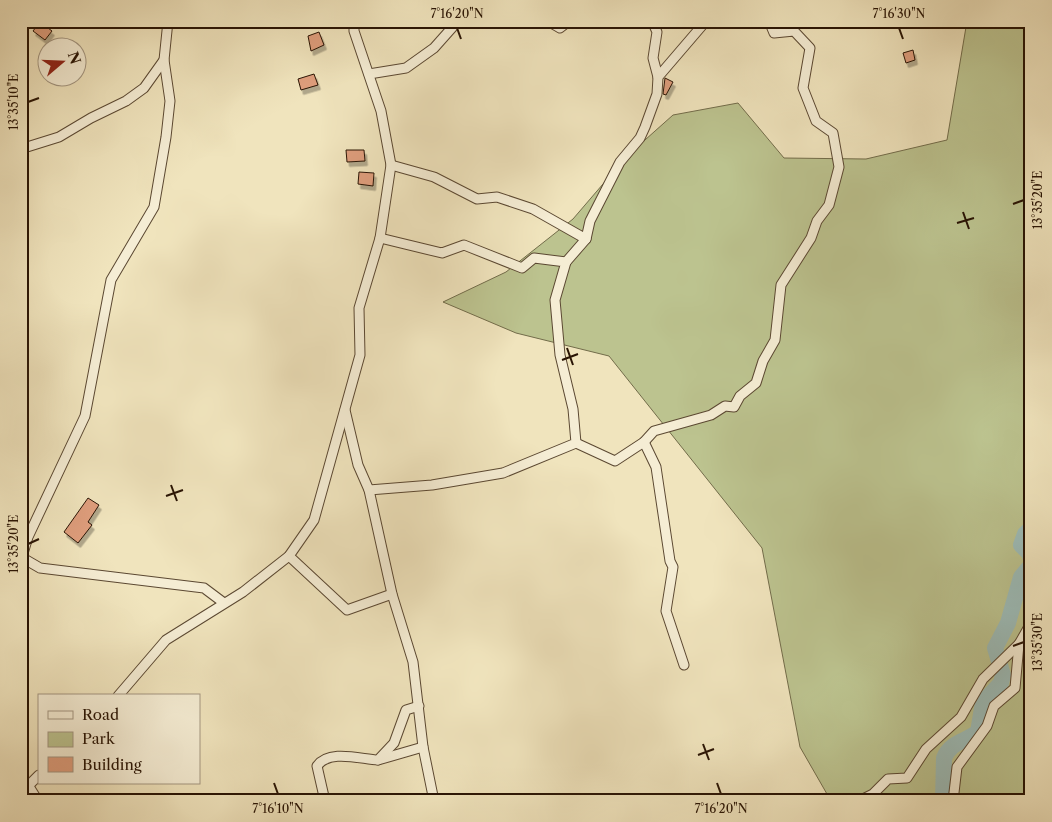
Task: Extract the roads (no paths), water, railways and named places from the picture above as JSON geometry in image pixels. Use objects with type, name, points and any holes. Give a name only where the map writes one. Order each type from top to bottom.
[{"type":"street","points":[[168,21],[164,60],[170,102],[154,206],[111,280],[85,416],[28,537],[22,558],[40,568],[204,588],[224,603]]},
{"type":"street","points":[[120,694],[166,640],[224,603],[289,556],[314,520],[360,354],[359,308],[380,238],[391,165],[381,111],[354,31],[354,21]]},
{"type":"street","points":[[369,74],[406,68],[434,48],[458,21]]},
{"type":"street","points":[[549,21],[560,28],[569,21]]},
{"type":"street","points":[[576,444],[573,409],[560,355],[555,300],[566,262],[586,239],[590,221],[620,162],[636,143],[645,127],[646,120],[658,94],[658,77],[653,58],[657,32],[652,21]]},
{"type":"street","points":[[658,77],[706,21]]},
{"type":"street","points":[[369,490],[432,485],[503,473],[576,444],[615,461],[644,442],[654,430],[711,415],[725,406],[734,407],[740,396],[756,383],[763,361],[775,340],[780,285],[810,238],[817,220],[829,204],[839,168],[833,133],[816,122],[803,88],[810,48],[794,31],[774,33],[769,21]]},
{"type":"street","points":[[21,147],[59,138],[91,118],[126,101],[144,88],[164,60]]},
{"type":"street","points":[[391,165],[434,177],[477,199],[497,197],[533,209],[586,239]]},
{"type":"street","points":[[380,238],[442,253],[464,245],[522,268],[534,258],[566,262]]},
{"type":"street","points":[[345,407],[358,465],[369,490],[392,594],[414,662],[423,747],[434,801]]},
{"type":"street","points":[[644,442],[656,467],[670,561],[673,567],[666,611],[684,665]]},
{"type":"street","points":[[289,556],[347,610],[392,594]]},
{"type":"street","points":[[859,801],[873,794],[888,780],[907,778],[926,749],[961,717],[983,679],[1019,644],[1031,623]]},
{"type":"street","points":[[952,801],[958,767],[987,726],[994,706],[1015,688],[1019,644]]},
{"type":"street","points":[[378,760],[394,743],[406,710],[418,706]]},
{"type":"street","points":[[325,801],[317,766],[328,756],[378,760],[423,747]]},
{"type":"street","points":[[38,776],[24,789],[38,801]]},
{"type":"waterway","points":[[1031,528],[1025,534],[1021,545],[1029,553],[1031,559]]},
{"type":"waterway","points":[[943,801],[944,758],[950,748],[978,732],[983,702],[1001,683],[1003,675],[995,648],[1008,623],[1021,577],[1031,565]]}]
